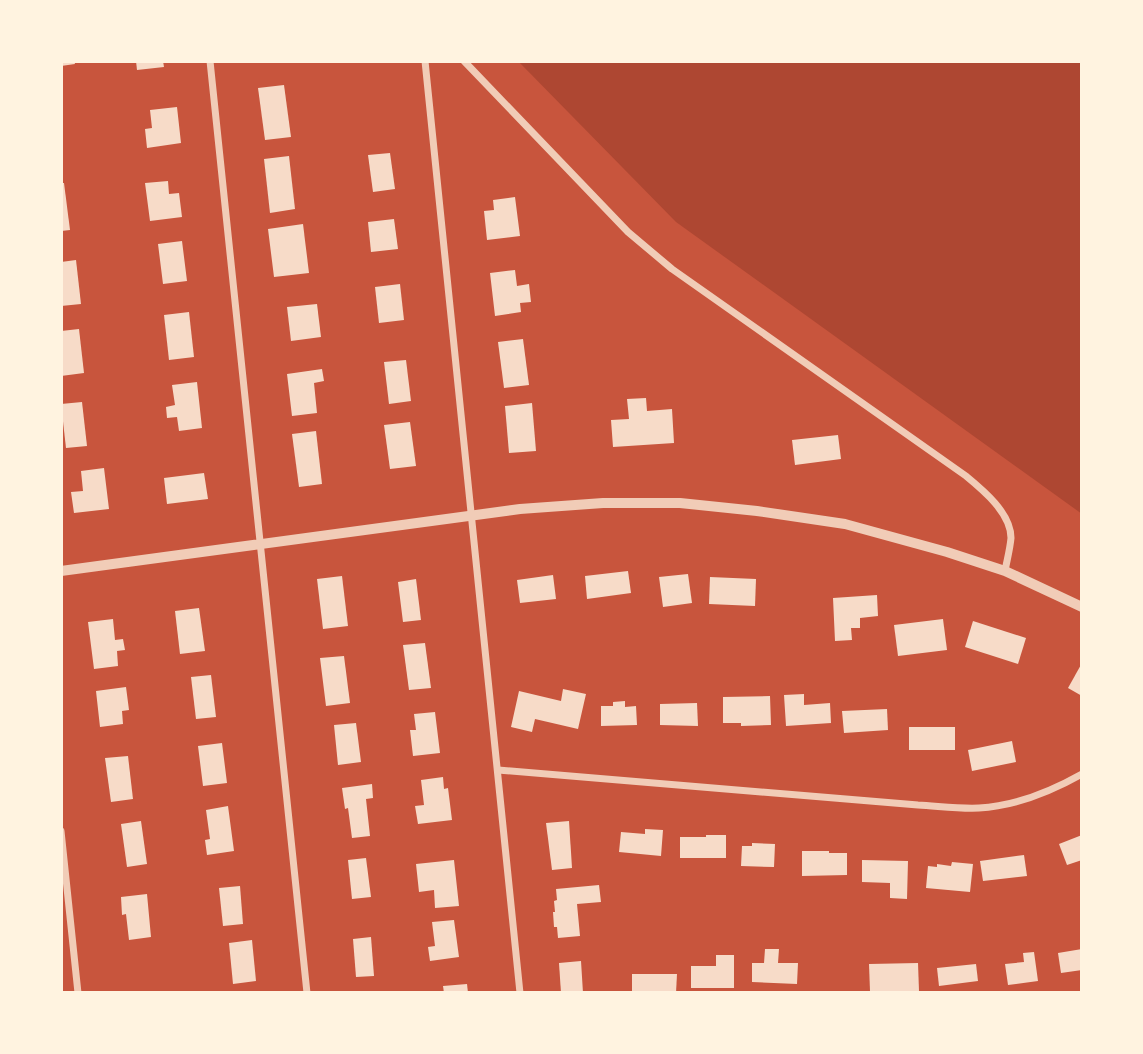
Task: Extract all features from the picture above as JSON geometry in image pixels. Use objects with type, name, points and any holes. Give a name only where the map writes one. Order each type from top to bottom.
[{"type":"street","points":[[210,61],[307,993]]},
{"type":"street","points":[[425,61],[520,993]]},
{"type":"street","points":[[464,61],[637,239],[682,276],[985,491],[1009,526],[1011,535],[1005,571]]},
{"type":"street","points":[[61,571],[543,507],[603,503],[680,503],[845,524],[1005,571],[1082,607]]},
{"type":"street","points":[[498,770],[979,808],[1024,800],[1054,789],[1082,774]]},
{"type":"street","points":[[61,831],[78,993]]},
{"type":"shaded area","points":[[518,61],[1082,61],[1082,514],[676,222]]},
{"type":"building","points":[[61,61],[74,61],[75,64],[61,66]]},
{"type":"building","points":[[136,61],[163,61],[164,67],[137,70]]},
{"type":"building","points":[[284,85],[291,137],[265,140],[258,88]]},
{"type":"building","points":[[177,107],[181,143],[147,148],[145,129],[152,128],[150,110]]},
{"type":"building","points":[[390,153],[395,189],[373,192],[368,155]]},
{"type":"building","points":[[289,156],[295,209],[270,213],[264,159]]},
{"type":"building","points":[[168,181],[169,194],[179,193],[182,217],[150,221],[145,183]]},
{"type":"building","points":[[61,183],[64,183],[70,230],[61,231]]},
{"type":"building","points":[[515,197],[520,236],[487,240],[484,211],[494,210],[493,200]]},
{"type":"building","points":[[394,219],[398,249],[371,252],[368,222]]},
{"type":"building","points":[[303,224],[309,273],[274,277],[268,229]]},
{"type":"building","points":[[182,241],[187,281],[163,284],[158,244]]},
{"type":"building","points":[[76,260],[81,304],[61,306],[61,262]]},
{"type":"building","points":[[515,270],[517,286],[529,284],[531,302],[520,303],[521,312],[495,316],[490,273]]},
{"type":"building","points":[[400,284],[404,320],[379,323],[375,287]]},
{"type":"building","points":[[317,304],[321,337],[291,341],[287,307]]},
{"type":"building","points":[[189,312],[194,357],[169,360],[164,315]]},
{"type":"building","points":[[79,329],[84,373],[61,376],[61,331]]},
{"type":"building","points":[[523,339],[529,385],[504,388],[498,342]]},
{"type":"building","points":[[406,360],[411,401],[389,404],[384,362]]},
{"type":"building","points":[[322,369],[324,381],[314,383],[317,413],[292,416],[287,374]]},
{"type":"building","points":[[197,382],[202,428],[179,431],[177,417],[167,418],[166,407],[175,405],[172,385]]},
{"type":"building","points":[[646,398],[647,411],[672,409],[674,443],[613,447],[611,420],[629,419],[627,399]]},
{"type":"building","points":[[82,402],[87,446],[66,448],[61,404]]},
{"type":"building","points":[[532,403],[536,451],[509,453],[505,406]]},
{"type":"building","points":[[410,422],[416,466],[390,469],[384,425]]},
{"type":"building","points":[[316,431],[322,484],[299,487],[292,434]]},
{"type":"building","points":[[838,435],[841,459],[795,465],[792,440]]},
{"type":"building","points":[[104,468],[109,509],[74,513],[71,492],[83,491],[81,471]]},
{"type":"building","points":[[204,473],[208,499],[167,504],[164,478]]},
{"type":"building","points":[[628,571],[631,593],[587,599],[585,576]]},
{"type":"building","points":[[688,574],[692,603],[663,607],[659,577]]},
{"type":"building","points":[[553,575],[556,599],[520,603],[517,580]]},
{"type":"building","points":[[342,576],[348,626],[323,629],[317,579]]},
{"type":"building","points":[[710,577],[756,579],[755,606],[709,604]]},
{"type":"building","points":[[416,579],[421,620],[403,622],[398,582]]},
{"type":"building","points":[[877,595],[878,616],[860,618],[860,628],[851,628],[852,640],[835,641],[833,598]]},
{"type":"building","points":[[199,608],[205,651],[180,654],[175,611]]},
{"type":"building","points":[[113,619],[115,640],[123,639],[125,650],[117,651],[118,666],[94,669],[88,622]]},
{"type":"building","points":[[943,619],[947,650],[898,656],[894,625]]},
{"type":"building","points":[[973,621],[1026,638],[1018,664],[965,647]]},
{"type":"building","points":[[425,643],[431,688],[409,690],[403,645]]},
{"type":"building","points":[[344,656],[350,703],[326,706],[320,658]]},
{"type":"building","points":[[1082,663],[1082,696],[1068,688]]},
{"type":"building","points":[[211,675],[216,717],[196,719],[191,677]]},
{"type":"building","points":[[126,687],[129,710],[122,711],[123,724],[100,727],[96,691]]},
{"type":"building","points":[[563,689],[586,694],[578,729],[535,719],[532,732],[511,727],[519,691],[561,701]]},
{"type":"building","points":[[804,694],[804,705],[830,703],[831,723],[786,726],[784,695]]},
{"type":"building","points":[[770,696],[771,725],[741,726],[741,723],[723,723],[723,697]]},
{"type":"building","points":[[625,701],[625,707],[636,706],[637,725],[601,726],[601,706],[613,706],[613,702]]},
{"type":"building","points":[[697,703],[698,726],[660,725],[660,704]]},
{"type":"building","points":[[887,709],[888,730],[844,733],[842,711]]},
{"type":"building","points":[[435,712],[440,753],[413,756],[410,730],[416,730],[414,714]]},
{"type":"building","points":[[356,723],[361,762],[338,765],[334,725]]},
{"type":"building","points":[[909,727],[955,727],[955,750],[909,750]]},
{"type":"building","points":[[1012,741],[1016,762],[972,771],[968,750]]},
{"type":"building","points":[[222,743],[227,783],[203,786],[198,746]]},
{"type":"building","points":[[128,756],[133,799],[111,802],[105,758]]},
{"type":"building","points":[[443,777],[444,789],[448,788],[452,820],[418,824],[415,806],[424,805],[421,780]]},
{"type":"building","points":[[372,784],[373,798],[366,799],[370,836],[352,838],[342,788]]},
{"type":"building","points":[[228,806],[234,851],[207,855],[205,840],[210,839],[206,810]]},
{"type":"building","points":[[141,821],[147,864],[127,867],[121,824]]},
{"type":"building","points":[[569,821],[572,868],[552,870],[546,823]]},
{"type":"building","points":[[645,829],[663,830],[661,856],[619,852],[621,832],[645,834]]},
{"type":"building","points":[[726,835],[726,858],[680,858],[680,837]]},
{"type":"building","points":[[1082,835],[1082,860],[1067,865],[1059,844]]},
{"type":"building","points":[[752,843],[775,844],[774,867],[741,866],[742,846],[752,846]]},
{"type":"building","points":[[802,851],[847,853],[847,875],[802,876]]},
{"type":"building","points":[[1024,855],[1027,876],[983,881],[980,861]]},
{"type":"building","points":[[366,858],[371,897],[352,899],[348,860]]},
{"type":"building","points":[[454,860],[459,906],[435,908],[434,890],[419,892],[416,864]]},
{"type":"building","points":[[862,860],[908,861],[907,899],[890,898],[890,883],[862,882]]},
{"type":"building","points":[[952,862],[973,864],[970,892],[926,888],[928,866],[951,866]]},
{"type":"building","points":[[599,885],[601,902],[577,904],[580,936],[558,938],[553,912],[554,901],[557,900],[556,889]]},
{"type":"building","points":[[240,886],[243,924],[223,926],[219,888]]},
{"type":"building","points":[[147,894],[151,937],[129,940],[126,914],[122,915],[121,897]]},
{"type":"building","points":[[454,920],[459,957],[430,961],[428,947],[435,946],[432,922]]},
{"type":"building","points":[[371,937],[374,976],[356,977],[353,939]]},
{"type":"building","points":[[252,940],[256,981],[233,984],[229,943]]},
{"type":"building","points":[[765,949],[779,949],[778,963],[798,963],[797,984],[752,982],[752,963],[764,963]]},
{"type":"building","points":[[1082,949],[1082,970],[1061,973],[1058,953]]},
{"type":"building","points":[[1034,952],[1038,981],[1008,985],[1005,964],[1024,962],[1023,953]]},
{"type":"building","points":[[716,955],[734,955],[734,988],[691,988],[691,966],[716,966]]},
{"type":"building","points":[[581,961],[583,993],[561,993],[559,963]]},
{"type":"building","points":[[918,963],[919,991],[870,991],[869,964]]},
{"type":"building","points":[[976,964],[978,981],[939,986],[937,968]]},
{"type":"building","points":[[632,974],[677,974],[676,993],[632,993]]},
{"type":"building","points":[[467,984],[468,993],[444,993],[443,986]]}]
